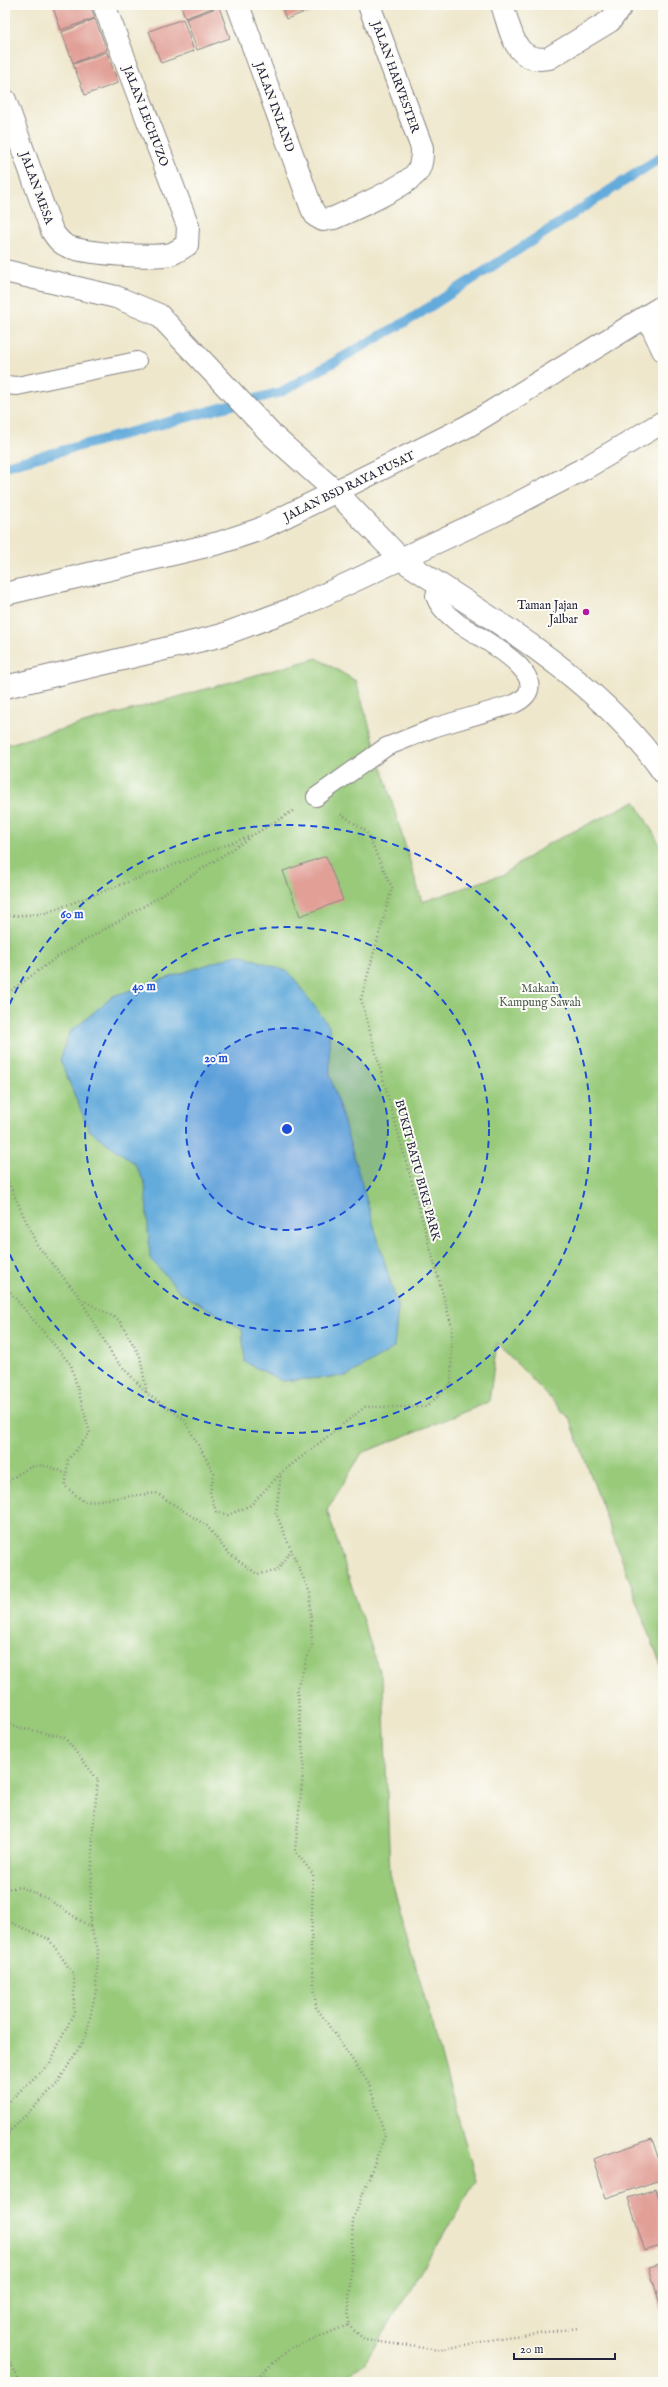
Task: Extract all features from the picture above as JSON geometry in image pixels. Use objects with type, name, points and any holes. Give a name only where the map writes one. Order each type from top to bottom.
[{"type":"street","name":"JALAN LECHUZO","points":[[52,231],[66,246],[83,250],[156,255],[173,253],[187,245],[188,226],[104,5]]},
{"type":"street","name":"JALAN INLAND","points":[[238,5],[312,209],[316,216],[323,220],[334,218],[403,183],[416,173],[422,161],[422,148]]},
{"type":"street","name":"JALAN HARVESTER","points":[[369,5],[422,148]]},
{"type":"street","points":[[502,5],[519,51],[534,58],[549,58],[610,21],[622,5]]},
{"type":"street","name":"JALAN MESA","points":[[5,100],[52,231]]},
{"type":"street","points":[[5,271],[116,297],[159,315],[195,351],[272,435],[336,492],[402,560],[543,652],[595,694],[652,756],[663,772]]},
{"type":"street","points":[[655,311],[663,350]]},
{"type":"street","name":"JALAN BSD RAYA PUSAT","points":[[5,594],[219,543],[258,530],[468,426],[655,311]]},
{"type":"street","points":[[5,687],[219,636],[300,606],[402,560],[501,512],[587,467],[663,422]]},
{"type":"lane","points":[[5,385],[17,386],[138,361]]},
{"type":"lane","points":[[316,797],[386,747],[436,728],[514,704],[523,699],[529,692],[529,681],[518,663],[444,612],[435,596],[438,584]]},
{"type":"path","points":[[5,995],[57,957],[151,902],[253,835],[316,797]]},
{"type":"path","name":"BUKIT BATU BIKE PARK","points":[[147,1394],[183,1418],[214,1473],[210,1493],[216,1511],[228,1515],[251,1504],[282,1473],[365,1407],[426,1407],[451,1384],[452,1328],[361,999],[392,888],[366,831],[316,797]]},
{"type":"path","points":[[5,916],[44,914],[253,835]]},
{"type":"path","points":[[5,990],[10,991]]},
{"type":"path","points":[[5,1175],[37,1245],[81,1299],[114,1358],[147,1394]]},
{"type":"path","points":[[5,1286],[72,1365],[90,1433],[68,1460],[65,1486],[84,1502],[156,1493],[207,1526],[228,1553],[256,1574],[277,1571],[290,1550]]},
{"type":"path","points":[[81,1299],[119,1320],[140,1356],[147,1394]]},
{"type":"path","points":[[5,1484],[25,1468],[48,1465],[66,1474]]},
{"type":"path","points":[[282,1473],[276,1512],[290,1550],[310,1593],[312,1645],[297,1688],[304,1764],[295,1851],[313,1874],[311,1951],[316,2007],[369,2084],[385,2135],[353,2220],[348,2325]]},
{"type":"path","points":[[5,1718],[12,1726],[64,1737],[98,1780],[93,1828],[90,1927],[98,1949],[96,1990],[86,2036],[57,2084],[5,2136]]},
{"type":"path","points":[[5,1889],[20,1887],[48,1899],[90,1927]]},
{"type":"path","points":[[5,1920],[49,1939],[74,1975],[74,2012],[50,2063],[5,2105]]},
{"type":"path","points":[[348,2325],[365,2340],[439,2350],[506,2337],[578,2328]]},
{"type":"path","points":[[251,2382],[291,2348],[348,2325]]},
{"type":"path","points":[[5,2352],[20,2382]]},
{"type":"green space","name":"Makam Kampung Sawah","points":[[317,658],[356,681],[422,902],[504,874],[548,844],[635,801],[663,850],[663,1671],[570,1419],[497,1343],[489,1402],[362,1453],[327,1510],[383,1683],[390,1874],[476,2181],[364,2364],[335,2382],[5,2382],[5,745]]},
{"type":"water","points":[[239,954],[289,972],[329,1026],[330,1075],[398,1308],[394,1348],[347,1376],[282,1381],[245,1362],[242,1329],[181,1293],[150,1258],[145,1183],[134,1163],[89,1130],[60,1060],[69,1033],[113,996]]},
{"type":"building","points":[[52,5],[90,5],[95,18],[61,30]]},
{"type":"building","points":[[181,5],[220,5],[185,18]]},
{"type":"building","points":[[281,5],[319,5],[319,7],[286,19]]},
{"type":"building","points":[[219,7],[230,38],[197,50],[186,19]]},
{"type":"building","points":[[95,19],[107,50],[73,63],[62,32]]},
{"type":"building","points":[[183,19],[194,51],[161,63],[149,31]]},
{"type":"building","points":[[107,52],[118,83],[85,95],[73,64]]},
{"type":"building","points":[[326,856],[343,900],[300,916],[283,871]]},
{"type":"building","points":[[652,2139],[663,2172],[663,2179],[606,2198],[593,2159]]},
{"type":"building","points":[[656,2189],[663,2210],[663,2245],[645,2251],[628,2198]]},
{"type":"building","points":[[663,2263],[663,2315],[649,2267]]},
{"type":"waterway","points":[[5,466],[281,392],[414,317],[663,156]]},
{"type":"place","name":"Taman Jajan Jalbar","points":[[586,612]]}]
